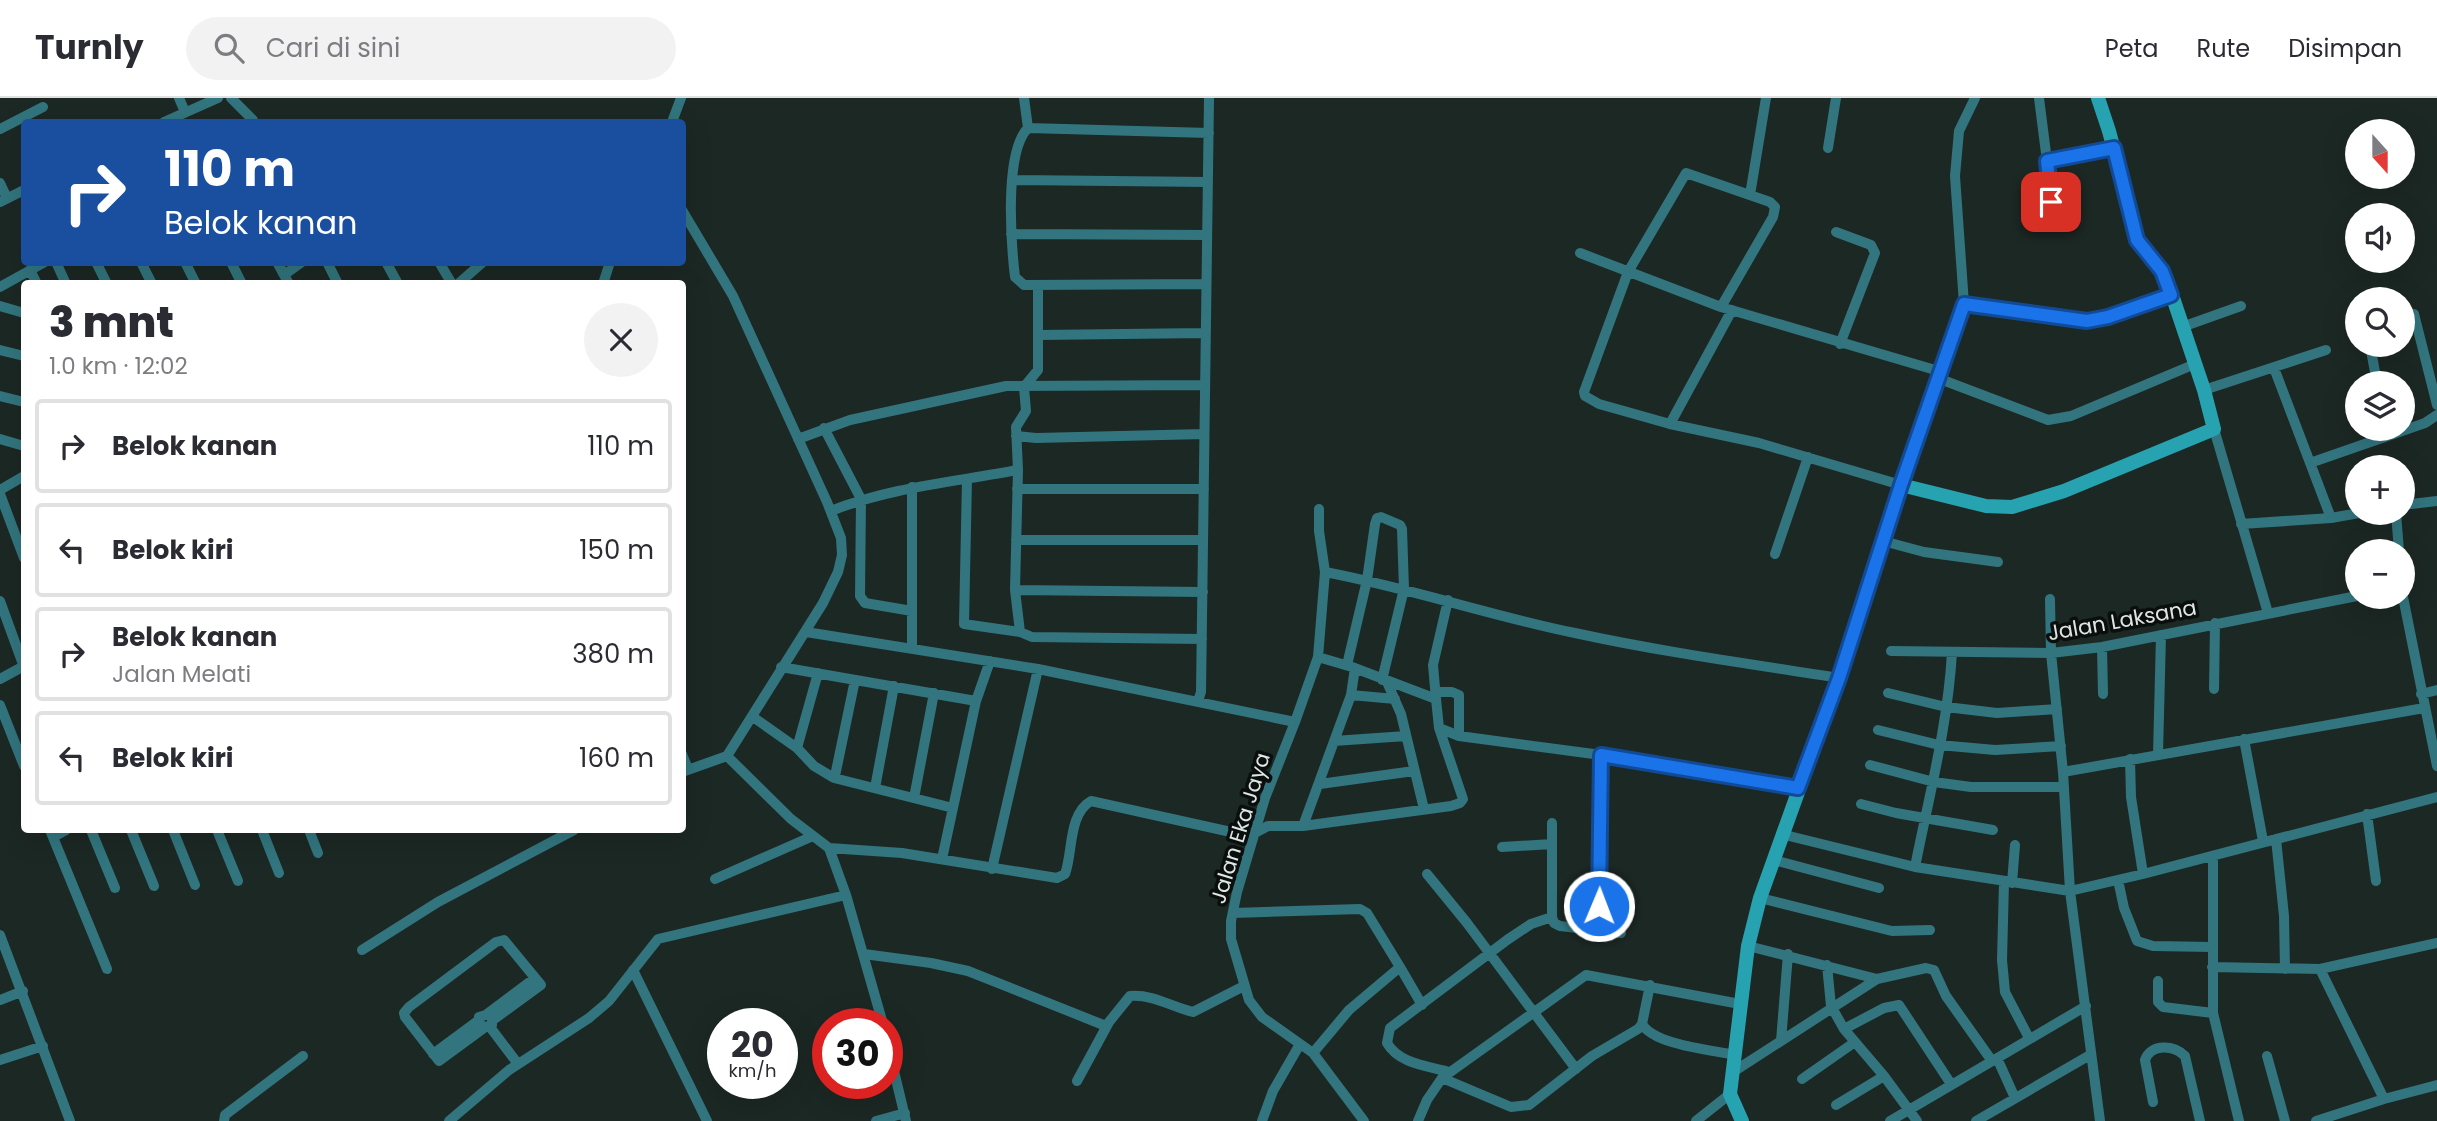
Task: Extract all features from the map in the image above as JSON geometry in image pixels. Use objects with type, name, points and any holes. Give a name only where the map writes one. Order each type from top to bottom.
[{"type":"street","points":[[179,98],[185,112]]},
{"type":"street","points":[[170,119],[218,98]]},
{"type":"street","points":[[231,98],[252,119]]},
{"type":"street","points":[[246,98],[253,119]]},
{"type":"street","points":[[673,119],[681,98]]},
{"type":"street","points":[[1024,98],[1028,128],[1019,141],[1013,180],[1011,234],[1015,277],[1024,285],[1038,287],[1206,284]]},
{"type":"street","points":[[1198,701],[1201,692],[1203,592],[1209,98]]},
{"type":"street","points":[[1750,195],[1766,98]]},
{"type":"street","points":[[1828,149],[1836,98]]},
{"type":"street","points":[[1742,1121],[1730,1094],[1748,946],[1760,898],[1839,678],[1901,485],[1964,304],[1955,176],[1959,131],[1975,98]]},
{"type":"street","points":[[2039,98],[2053,222]]},
{"type":"street","points":[[2098,98],[2114,148],[2137,240],[2162,271],[2204,390],[2268,612]]},
{"type":"street","points":[[0,128],[43,107]]},
{"type":"street","points":[[1028,128],[1209,132]]},
{"type":"street","points":[[2047,161],[2114,148]]},
{"type":"street","points":[[1720,307],[1775,212],[1775,207],[1770,202],[1684,174],[1628,272],[1584,392],[1588,399],[1670,424],[1759,443],[1901,485],[1986,506],[2012,507],[2075,487],[2214,429]]},
{"type":"street","points":[[1013,180],[1208,182]]},
{"type":"street","points":[[0,183],[3,200],[21,191]]},
{"type":"street","points":[[686,217],[733,296],[831,511],[841,538],[842,555],[838,572],[806,632],[781,667],[753,718],[727,756],[686,771]]},
{"type":"street","points":[[1836,232],[1871,245],[1875,253],[1840,344]]},
{"type":"street","points":[[1011,234],[1207,234]]},
{"type":"street","points":[[1580,253],[1720,307],[1840,344],[1898,358],[2048,420],[2071,416],[2195,364]]},
{"type":"street","points":[[0,287],[38,266]]},
{"type":"street","points":[[286,279],[298,266]]},
{"type":"street","points":[[463,280],[478,266]]},
{"type":"street","points":[[30,270],[35,280]]},
{"type":"street","points":[[1020,632],[1015,590],[1018,470],[1016,436],[1017,424],[1026,411],[1023,390],[1038,370],[1038,287]]},
{"type":"street","points":[[1964,304],[2087,321],[2108,317],[2171,295]]},
{"type":"street","points":[[0,306],[21,312]]},
{"type":"street","points":[[2182,327],[2241,306]]},
{"type":"street","points":[[1670,424],[1732,310]]},
{"type":"street","points":[[2415,318],[2437,405]]},
{"type":"street","points":[[1040,335],[1205,333]]},
{"type":"street","points":[[0,350],[21,355]]},
{"type":"street","points":[[2204,390],[2326,350]]},
{"type":"street","points":[[2274,368],[2331,518]]},
{"type":"street","points":[[798,439],[824,428],[888,411],[1006,386],[1204,385]]},
{"type":"street","points":[[0,396],[21,401]]},
{"type":"street","points":[[2415,426],[2425,424],[2437,415]]},
{"type":"street","points":[[824,428],[861,499],[860,596],[865,603],[912,611]]},
{"type":"street","points":[[1016,436],[1036,438],[1204,434]]},
{"type":"street","points":[[0,439],[21,445]]},
{"type":"street","points":[[2310,463],[2364,441]]},
{"type":"street","points":[[1775,554],[1808,457]]},
{"type":"street","points":[[831,511],[861,499],[912,487],[1018,470]]},
{"type":"street","points":[[967,480],[964,624],[1020,632],[1032,637],[1202,639]]},
{"type":"street","points":[[5,482],[0,492],[21,550]]},
{"type":"street","points":[[912,487],[912,648]]},
{"type":"street","points":[[1017,489],[1204,489]]},
{"type":"street","points":[[2415,504],[2437,501]]},
{"type":"street","name":"Jalan Eka Jaya","points":[[1319,509],[1325,572],[1318,657],[1265,798],[1233,913],[1231,939],[1249,999],[1262,1017],[1313,1053],[1364,1121]]},
{"type":"street","points":[[2241,524],[2345,516]]},
{"type":"street","points":[[1303,826],[1351,695],[1351,667],[1377,518],[1381,517],[1400,524],[1402,529],[1404,589],[1385,681],[1395,699],[1424,810]]},
{"type":"street","points":[[1016,540],[1203,540]]},
{"type":"street","points":[[1883,541],[1924,552],[1998,562]]},
{"type":"street","points":[[1325,572],[1404,589],[1572,633],[1653,649],[1839,678]]},
{"type":"street","points":[[1015,590],[1203,592]]},
{"type":"street","name":"Jalan Laksana","points":[[1891,651],[2051,653],[2102,647],[2345,598]]},
{"type":"street","points":[[2050,599],[2051,653],[2063,772],[2070,891],[2100,1121]]},
{"type":"street","points":[[727,756],[791,819],[829,848],[902,853],[1051,878],[1065,874],[1080,811],[1091,802],[1249,836],[1268,826],[1303,826],[1451,806],[1463,799],[1439,728],[1433,665],[1448,600]]},
{"type":"street","points":[[0,601],[21,659]]},
{"type":"street","points":[[2405,609],[2437,766]]},
{"type":"street","points":[[2214,689],[2215,623]]},
{"type":"street","points":[[806,632],[1038,669],[1294,722]]},
{"type":"street","points":[[2158,754],[2161,635]]},
{"type":"street","points":[[2102,647],[2103,694]]},
{"type":"street","points":[[1915,867],[1934,782],[1952,652]]},
{"type":"street","points":[[1318,657],[1437,696],[1452,692],[1459,695],[1459,736]]},
{"type":"street","points":[[942,859],[976,701],[990,661]]},
{"type":"street","points":[[781,667],[976,701]]},
{"type":"street","points":[[0,679],[21,668]]},
{"type":"street","points":[[992,869],[1038,669]]},
{"type":"street","points":[[797,748],[818,673]]},
{"type":"street","points":[[835,776],[855,680]]},
{"type":"street","points":[[875,788],[894,686]]},
{"type":"street","points":[[2421,694],[2437,690]]},
{"type":"street","points":[[914,798],[934,693]]},
{"type":"street","points":[[1888,693],[1946,707],[1997,713],[2057,709]]},
{"type":"street","points":[[1351,695],[1395,699]]},
{"type":"street","points":[[0,705],[21,758]]},
{"type":"street","points":[[2063,772],[2424,708]]},
{"type":"street","points":[[753,718],[797,748],[814,766],[835,776],[953,808]]},
{"type":"street","points":[[1439,728],[1459,736],[1601,755],[1798,788]]},
{"type":"street","points":[[1878,730],[1939,745],[1994,750],[2060,746]]},
{"type":"street","points":[[1334,741],[1405,736]]},
{"type":"street","points":[[2244,739],[2263,841]]},
{"type":"street","points":[[1599,931],[1601,755]]},
{"type":"street","points":[[2130,759],[2131,797],[2143,874]]},
{"type":"street","points":[[1870,765],[1934,782],[1971,787],[2062,787]]},
{"type":"street","points":[[1320,784],[1414,771]]},
{"type":"street","points":[[1782,834],[1915,867],[2070,891],[2437,797]]},
{"type":"street","points":[[1861,804],[1925,819],[1993,830]]},
{"type":"street","points":[[2367,814],[2376,881]]},
{"type":"street","points":[[1552,823],[1554,923],[1621,933]]},
{"type":"street","points":[[51,833],[107,969]]},
{"type":"street","points":[[92,833],[115,888]]},
{"type":"street","points":[[132,833],[154,886]]},
{"type":"street","points":[[174,833],[195,885]]},
{"type":"street","points":[[218,833],[238,881]]},
{"type":"street","points":[[263,833],[279,873]]},
{"type":"street","points":[[310,833],[318,853]]},
{"type":"street","points":[[362,950],[438,902],[560,833]]},
{"type":"street","points":[[715,879],[813,836]]},
{"type":"street","points":[[2276,839],[2284,916],[2285,969]]},
{"type":"street","points":[[1502,847],[1552,844]]},
{"type":"street","points":[[2015,845],[2008,882],[2002,948],[2006,992],[2029,1038]]},
{"type":"street","points":[[829,848],[846,895],[879,1008]]},
{"type":"street","points":[[2213,856],[2213,1013],[2239,1121]]},
{"type":"street","points":[[1774,860],[1880,888]]},
{"type":"street","points":[[1427,874],[1576,1069]]},
{"type":"street","points":[[2118,880],[2124,908],[2137,941],[2153,946],[2212,947]]},
{"type":"street","points":[[449,1121],[518,1064],[589,1018],[609,1001],[653,943],[666,935],[846,895]]},
{"type":"street","points":[[1760,898],[1892,931],[1930,930]]},
{"type":"street","points":[[1233,913],[1360,909],[1367,913],[1422,1005]]},
{"type":"street","points":[[1552,917],[1531,924],[1390,1028],[1387,1043],[1397,1055],[1446,1075],[1511,1107],[1520,1107],[1529,1105],[1642,1024]]},
{"type":"street","points":[[0,935],[70,1121]]},
{"type":"street","points":[[501,940],[508,942],[541,985],[486,1022],[439,1061],[405,1017],[405,1011],[501,940]]},
{"type":"street","points":[[2212,967],[2320,969],[2437,943]]},
{"type":"street","points":[[1748,946],[1788,954],[1877,979]]},
{"type":"street","points":[[864,954],[968,971],[1106,1026]]},
{"type":"street","points":[[1781,1041],[1788,954]]},
{"type":"street","points":[[1827,965],[1832,1006],[1844,1029],[1884,1076],[1917,1121]]},
{"type":"street","points":[[1313,1053],[1349,1010],[1400,967]]},
{"type":"street","points":[[1733,1072],[1877,979],[1926,968],[1934,970],[1946,996],[1995,1060],[2015,1098]]},
{"type":"street","points":[[2320,969],[2384,1099]]},
{"type":"street","points":[[633,970],[707,1121]]},
{"type":"street","points":[[1418,1121],[1427,1100],[1446,1075],[1587,975],[1740,1004]]},
{"type":"street","points":[[2158,981],[2158,1002],[2163,1007],[2213,1013]]},
{"type":"street","points":[[1650,985],[1642,1024],[1647,1032],[1661,1039],[1735,1055]]},
{"type":"street","points":[[1077,1081],[1106,1026],[1130,996],[1144,996],[1193,1012],[1244,986]]},
{"type":"street","points":[[0,1000],[23,991]]},
{"type":"street","points":[[1844,1029],[1893,1004],[1899,1005],[1951,1084]]},
{"type":"street","points":[[1890,1121],[2086,1006]]},
{"type":"street","points":[[486,1022],[518,1064]]},
{"type":"street","points":[[1802,1079],[1856,1042]]},
{"type":"street","points":[[1262,1121],[1273,1091],[1300,1044]]},
{"type":"street","points":[[0,1060],[43,1046]]},
{"type":"street","points":[[2153,1102],[2145,1060],[2147,1054],[2160,1049],[2178,1049],[2185,1056],[2200,1121]]},
{"type":"street","points":[[1976,1121],[2090,1055]]},
{"type":"street","points":[[224,1121],[225,1115],[303,1056]]},
{"type":"street","points":[[2267,1056],[2285,1121]]},
{"type":"street","points":[[1836,1105],[1884,1076]]},
{"type":"street","points":[[2316,1121],[2340,1117],[2384,1099],[2437,1085]]},
{"type":"street","points":[[1696,1121],[1730,1094]]},
{"type":"street","points":[[876,1121],[905,1117],[901,1099]]},
{"type":"route","points":[[1599,906],[1601,755],[1798,788],[1839,678],[1901,485],[1964,304],[2087,321],[2108,317],[2171,295],[2166,277],[2137,240],[2114,148],[2047,161],[2051,202]]}]
